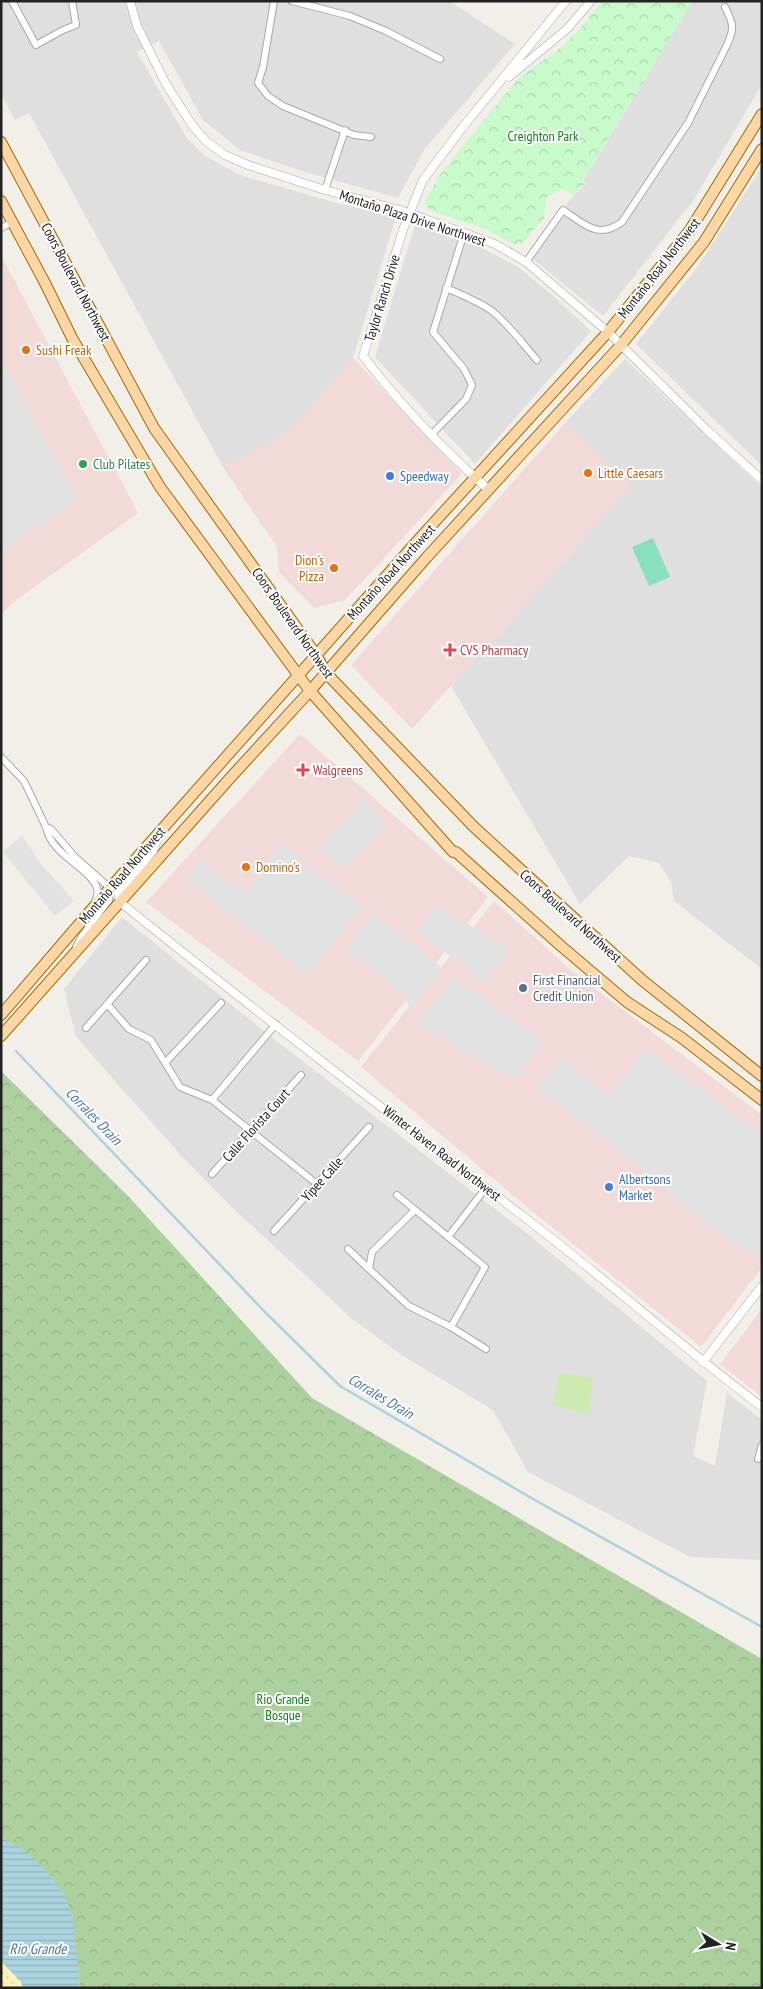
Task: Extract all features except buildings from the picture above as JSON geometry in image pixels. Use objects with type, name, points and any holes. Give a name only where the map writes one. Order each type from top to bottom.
[{"type":"main road","name":"Montaño Road Northwest","points":[[1,1015],[160,831],[608,332],[690,230],[762,114]]},
{"type":"main road","name":"Coors Boulevard Northwest","points":[[1,142],[154,428],[317,656],[326,673],[474,827],[642,980],[762,1076]]},
{"type":"main road","name":"Montaño Road Northwest","points":[[1,1036],[310,691],[427,557],[621,345],[704,242],[762,149]]},
{"type":"main road","name":"Coors Boulevard Northwest","points":[[1,201],[72,338],[160,487],[310,691],[453,852],[456,852],[627,1002],[682,1038],[762,1100]]},
{"type":"street","points":[[12,1],[36,45],[76,25],[72,1]]},
{"type":"street","name":"Montaño Plaza Drive Northwest","points":[[130,1],[137,26],[166,84],[192,125],[206,141],[225,155],[248,165],[409,214],[464,233],[495,244],[526,262],[608,332],[707,430],[762,480]]},
{"type":"street","points":[[274,1],[263,67],[258,83],[274,102],[354,135],[371,137]]},
{"type":"street","points":[[292,1],[350,16],[386,31],[440,59]]},
{"type":"street","points":[[498,86],[566,1]]},
{"type":"street","points":[[498,86],[567,29],[591,1]]},
{"type":"street","points":[[526,262],[562,210],[593,230],[614,229],[622,222],[688,123],[728,45],[732,35],[733,23],[725,7]]},
{"type":"street","name":"Taylor Ranch Drive","points":[[489,490],[432,434],[363,356],[409,214],[423,180],[462,128],[498,86]]},
{"type":"street","points":[[325,190],[345,130]]},
{"type":"street","points":[[1,228],[12,222]]},
{"type":"street","points":[[432,434],[466,399],[472,385],[464,370],[433,332],[464,233]]},
{"type":"street","points":[[446,288],[475,301],[491,311],[537,360]]},
{"type":"street","points":[[1,757],[24,781],[46,827],[47,834],[63,855],[94,881],[98,890],[95,905]]},
{"type":"street","points":[[46,827],[51,829],[76,857],[110,888],[109,900],[82,936],[69,960]]},
{"type":"street","points":[[120,902],[118,892],[153,851],[160,831]]},
{"type":"street","name":"Winter Haven Road Northwest","points":[[120,902],[238,997],[276,1024],[528,1220],[703,1362],[762,1407]]},
{"type":"street","points":[[86,1028],[146,960]]},
{"type":"street","points":[[107,1004],[129,1029],[151,1040],[180,1087],[212,1100],[317,1184]]},
{"type":"street","points":[[166,1062],[221,1004]]},
{"type":"street","points":[[212,1100],[276,1024]]},
{"type":"street","name":"Calle Florista Court","points":[[212,1174],[301,1075]]},
{"type":"street","name":"Yipee Calle","points":[[274,1232],[369,1127]]},
{"type":"street","points":[[448,1237],[485,1188]]},
{"type":"street","points":[[397,1195],[485,1267],[451,1327]]},
{"type":"street","points":[[369,1269],[372,1252],[415,1210]]},
{"type":"street","points":[[348,1249],[409,1306],[451,1327],[486,1349]]},
{"type":"street","points":[[703,1362],[762,1286]]},
{"type":"street","points":[[758,1459],[762,1446]]},
{"type":"shaded area","points":[[1,1],[449,1],[515,44],[424,150],[398,198],[302,171],[240,150],[203,120],[159,41],[137,52],[186,137],[205,156],[240,175],[340,204],[396,217],[353,358],[290,431],[223,467],[29,113],[15,120],[1,94]]},
{"type":"shaded area","points":[[692,1],[762,1],[762,84],[695,198],[603,316],[528,255],[574,195],[587,184],[583,181]]},
{"type":"shaded area","points":[[762,167],[762,466],[636,344],[696,269]]},
{"type":"shaded area","points":[[415,224],[477,245],[518,267],[550,293],[591,331],[475,464],[375,357]]},
{"type":"shaded area","points":[[1,255],[138,513],[12,603],[1,615]]},
{"type":"shaded area","points":[[353,358],[462,474],[345,600],[314,608],[279,572],[277,547],[223,467],[290,431]]},
{"type":"shaded area","points":[[625,359],[762,488],[762,969],[674,901],[671,882],[659,863],[629,856],[580,904],[451,686],[631,486],[565,423]]},
{"type":"shaded area","points":[[1,360],[78,498],[1,553]]},
{"type":"shaded area","points":[[565,423],[632,485],[412,729],[351,665]]},
{"type":"shaded area","points":[[300,734],[488,897],[358,1061],[146,902]]},
{"type":"shaded area","points":[[363,799],[388,825],[343,868],[317,849]]},
{"type":"shaded area","points":[[22,836],[41,864],[74,901],[55,916],[3,852]]},
{"type":"shaded area","points":[[280,842],[363,906],[308,976],[187,880],[201,860],[247,893]]},
{"type":"shaded area","points":[[494,901],[578,976],[762,1115],[762,1267],[701,1347],[522,1203],[361,1067]]},
{"type":"shaded area","points":[[437,905],[511,950],[485,982],[417,931]]},
{"type":"shaded area","points":[[375,913],[442,968],[411,1010],[403,994],[344,948]]},
{"type":"shaded area","points":[[122,917],[279,1043],[530,1236],[707,1381],[693,1456],[717,1467],[715,1465],[727,1393],[762,1420],[762,1560],[690,1557],[528,1472],[493,1410],[403,1356],[351,1318],[232,1207],[177,1151],[76,1037],[64,989]]},
{"type":"shaded area","points":[[453,977],[546,1041],[515,1079],[476,1059],[416,1022]]},
{"type":"shaded area","points":[[646,1048],[762,1135],[762,1249],[756,1257],[705,1223],[632,1162],[537,1088],[562,1057],[610,1095]]},
{"type":"shaded area","points":[[762,1309],[762,1397],[720,1364]]},
{"type":"green space","name":"Creighton Park","points":[[602,1],[693,1],[582,181],[585,184],[573,195],[562,189],[547,197],[544,218],[523,243],[514,245],[486,229],[431,211],[424,204],[438,177],[518,78],[563,46]]},
{"type":"green space","points":[[653,538],[670,577],[649,586],[632,547]]},
{"type":"green space","name":"Rio Grande Bosque","points":[[1,1071],[129,1197],[312,1398],[762,1659],[762,1988],[80,1988],[74,1939],[20,1848],[1,1837]]},
{"type":"green space","points":[[559,1372],[593,1378],[589,1415],[553,1404]]},
{"type":"sand","points":[[1,1961],[21,1982],[22,1988],[1,1988]]},
{"type":"water","name":"Rio Grande","points":[[1,1837],[21,1848],[33,1858],[51,1877],[65,1897],[69,1905],[74,1928],[80,1988],[23,1988],[21,1982],[1,1961]]},
{"type":"waterway","name":"Corrales Drain","points":[[16,1051],[265,1312],[340,1386],[533,1499],[762,1627]]},
{"type":"place","name":"Sushi Freak","points":[[26,350]]},
{"type":"place","name":"Club Pilates","points":[[83,464]]},
{"type":"place","name":"Little Caesars","points":[[588,473]]},
{"type":"place","name":"Speedway","points":[[390,476]]},
{"type":"place","name":"Dion's Pizza","points":[[334,568]]},
{"type":"place","name":"CVS Pharmacy","points":[[450,650]]},
{"type":"place","name":"Walgreens","points":[[303,770]]},
{"type":"place","name":"Domino's","points":[[246,867]]},
{"type":"place","name":"First Financial Credit Union","points":[[523,988]]},
{"type":"place","name":"Albertsons Market","points":[[609,1187]]}]
